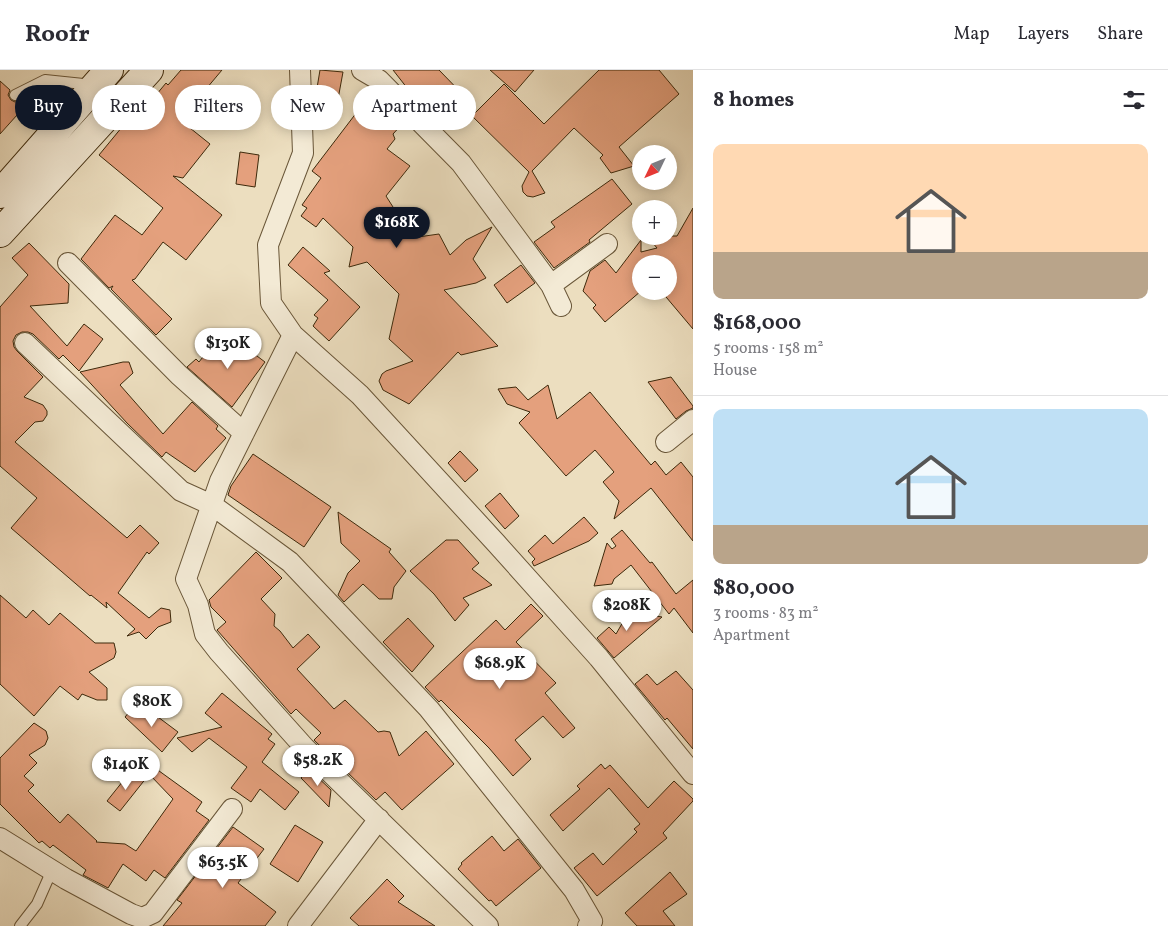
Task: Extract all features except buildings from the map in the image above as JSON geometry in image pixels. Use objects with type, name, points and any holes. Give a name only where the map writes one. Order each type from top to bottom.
[{"type":"main road","points":[[0,233],[149,70]]},
{"type":"main road","points":[[0,194],[103,78]]},
{"type":"street","points":[[300,70],[303,152],[268,245],[271,303],[293,335],[360,395],[496,543],[598,658],[693,774]]},
{"type":"street","points":[[362,70],[379,80],[461,163],[551,285],[562,306]]},
{"type":"street","points":[[551,285],[607,244]]},
{"type":"street","points":[[68,263],[178,374],[244,433]]},
{"type":"street","points":[[293,335],[220,481],[186,579],[198,606],[205,634],[219,652],[305,748],[488,926]]},
{"type":"street","points":[[25,343],[181,491],[212,505],[290,562],[429,709],[574,890],[592,924]]},
{"type":"street","points":[[666,442],[693,420]]},
{"type":"street","points":[[0,838],[52,870],[131,914],[142,918],[153,913],[232,809]]},
{"type":"street","points":[[298,926],[379,819]]},
{"type":"lane","points":[[35,85],[45,80],[103,78]]},
{"type":"lane","points":[[20,926],[37,904],[52,870]]}]
